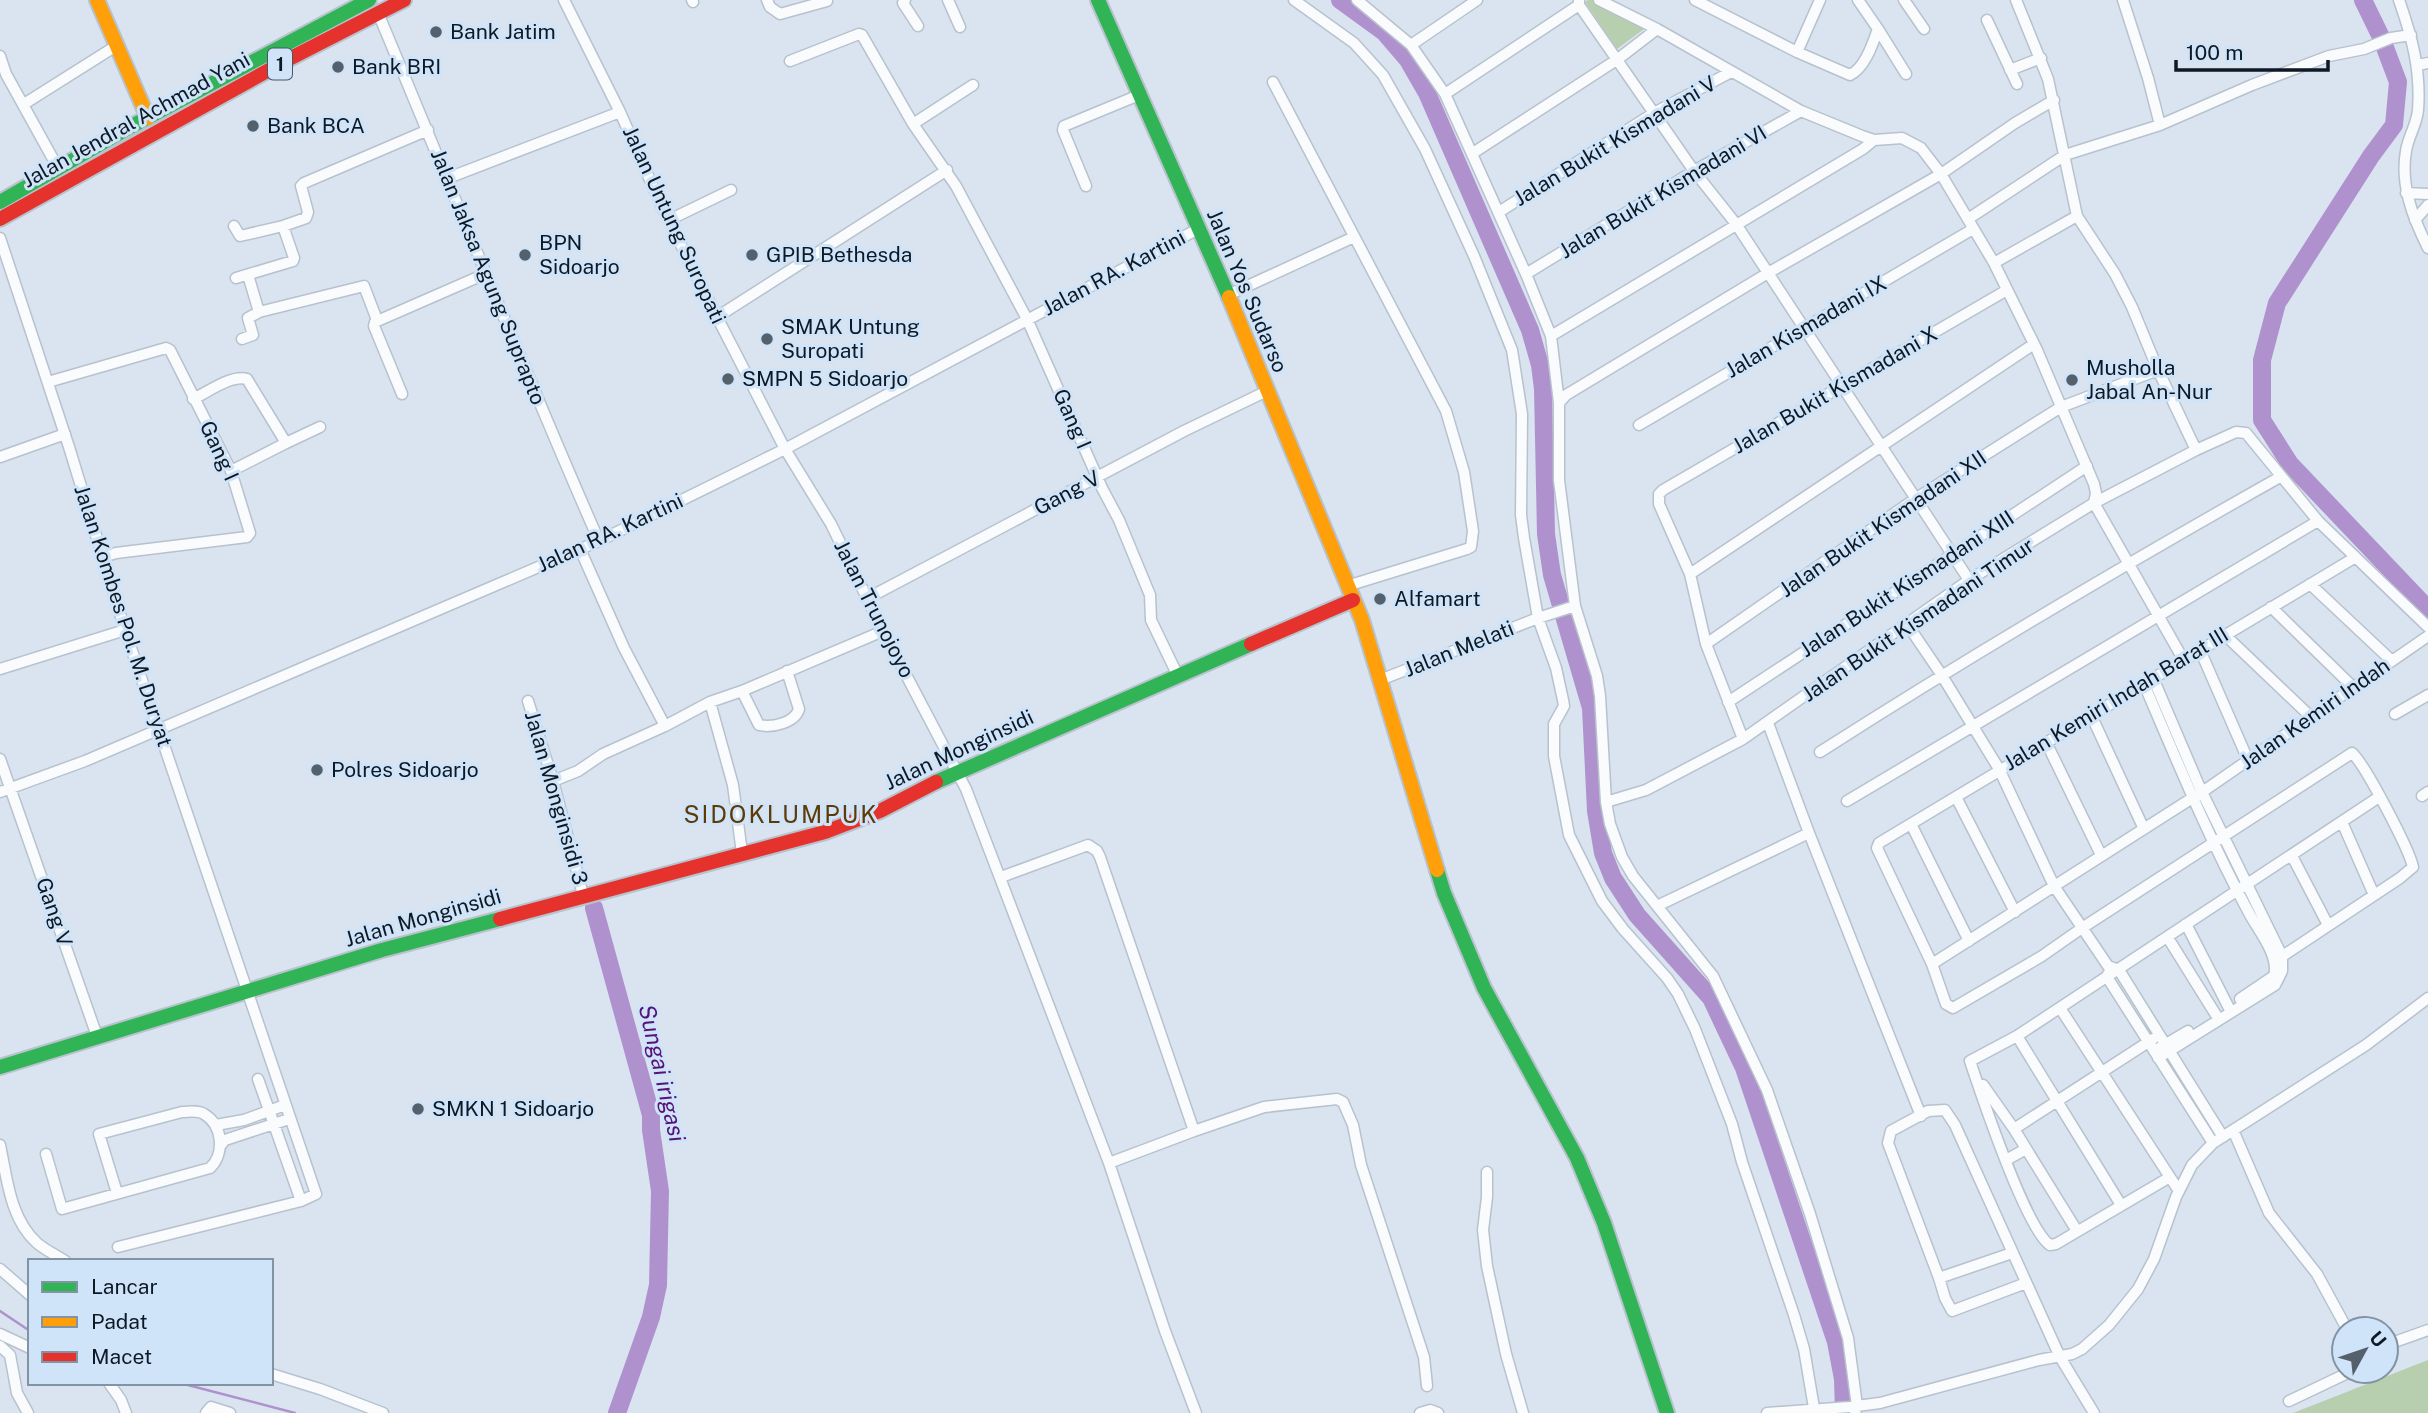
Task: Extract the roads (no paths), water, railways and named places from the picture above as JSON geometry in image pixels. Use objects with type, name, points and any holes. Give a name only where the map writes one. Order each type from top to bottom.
[{"type":"main road","points":[[97,0],[148,118]]},
{"type":"main road","name":"Jalan Jendral Achmad Yani","points":[[0,202],[148,118],[369,0]]},
{"type":"main road","name":"Jalan Jendral Achmad Yani","points":[[0,219],[148,136],[404,0]]},
{"type":"main road","name":"Jalan Yos Sudarso","points":[[1098,0],[1228,295],[1362,620],[1444,893],[1484,988],[1577,1158],[1604,1223],[1667,1413]]},
{"type":"main road","name":"Jalan Monginsidi","points":[[0,1067],[382,950],[825,832],[880,811],[957,771],[1178,676],[1350,593]]},
{"type":"street","name":"Jalan Untung Suropati","points":[[564,0],[620,112],[669,220],[786,449]]},
{"type":"street","points":[[767,0],[770,7],[780,14],[827,1]]},
{"type":"street","points":[[905,0],[903,3],[918,26]]},
{"type":"street","points":[[948,0],[960,27]]},
{"type":"street","points":[[1294,0],[1354,43],[1383,75],[1425,149],[1474,256],[1512,350],[1522,414],[1521,515],[1527,563],[1563,699],[1563,706],[1554,724],[1553,756],[1569,835],[1602,901],[1667,978],[1695,1029],[1732,1124],[1742,1162],[1794,1315],[1819,1408]]},
{"type":"street","points":[[1359,0],[1411,45],[1445,93],[1551,336],[1559,403],[1559,480],[1571,607],[1594,665],[1600,696],[1606,802],[1610,824],[1622,858],[1713,976],[1767,1090],[1811,1214],[1848,1338],[1854,1409]]},
{"type":"street","points":[[1411,45],[1477,0]]},
{"type":"street","points":[[1599,0],[1657,29],[1801,111],[1874,140],[1902,138],[1921,148],[1941,174],[1994,263],[2034,344],[2087,467],[2096,493],[2094,503],[2183,659]]},
{"type":"street","points":[[1695,0],[1797,52],[1850,75],[1854,74],[1878,29]]},
{"type":"street","points":[[1797,52],[1820,0]]},
{"type":"street","points":[[1858,0],[1906,75]]},
{"type":"street","points":[[1904,0],[1924,29]]},
{"type":"street","points":[[2016,0],[2054,100],[2077,216],[2115,274],[2132,307],[2196,450]]},
{"type":"street","points":[[2123,0],[2160,125]]},
{"type":"street","points":[[2399,0],[2423,64],[2423,113],[2406,151],[2406,193],[2428,248]]},
{"type":"street","points":[[1445,93],[1579,3],[1694,171],[1736,224],[1969,580]]},
{"type":"street","name":"Jalan Jaksa Agung Suprapto","points":[[378,13],[599,541]]},
{"type":"street","points":[[1987,20],[2017,84]]},
{"type":"street","points":[[1472,153],[1618,59],[1657,29]]},
{"type":"street","name":"Gang I","points":[[790,61],[860,34],[913,124],[947,170],[1027,319],[1097,477],[1119,520],[1150,595],[1152,620],[1178,676]]},
{"type":"street","name":"Jalan Kismadani IX","points":[[1639,425],[1971,224],[2066,155],[2160,125],[2252,85],[2329,56],[2411,35]]},
{"type":"street","points":[[24,104],[116,46]]},
{"type":"street","points":[[0,56],[6,74],[58,168]]},
{"type":"street","points":[[2010,70],[2040,58]]},
{"type":"street","name":"Jalan Bukit Kismadani V","points":[[1499,212],[1654,113],[1731,72]]},
{"type":"street","points":[[1273,82],[1446,411],[1464,472],[1473,531],[1471,547],[1350,593]]},
{"type":"street","points":[[913,124],[973,85]]},
{"type":"street","points":[[1086,186],[1063,130],[1064,126],[1139,95]]},
{"type":"street","points":[[1559,403],[1566,395],[1768,273],[1941,174],[2015,123],[2054,100]]},
{"type":"street","name":"Jalan Bukit Kismadani VI","points":[[1526,274],[1694,171],[1801,111]]},
{"type":"street","points":[[448,178],[620,112]]},
{"type":"street","points":[[234,226],[240,236],[306,218],[309,215],[301,186],[304,183],[428,130]]},
{"type":"street","points":[[1551,336],[1874,140]]},
{"type":"street","points":[[717,317],[947,170]]},
{"type":"street","points":[[669,220],[731,190]]},
{"type":"street","points":[[2406,193],[2428,194]]},
{"type":"street","points":[[2415,220],[2428,205]]},
{"type":"street","points":[[1994,263],[2077,216]]},
{"type":"street","points":[[236,278],[293,261],[283,226]]},
{"type":"street","name":"Jalan RA. Kartini","points":[[5,790],[85,761],[599,541],[786,449],[1198,229]]},
{"type":"street","points":[[1228,295],[1354,237]]},
{"type":"street","name":"Jalan Kombes Pol. M. Duryat","points":[[0,238],[65,434],[125,631],[316,1194],[301,1201]]},
{"type":"street","points":[[402,394],[374,326],[377,320],[485,274]]},
{"type":"street","points":[[248,275],[259,312]]},
{"type":"street","points":[[242,338],[253,335],[246,318],[259,312],[363,286],[377,320]]},
{"type":"street","name":"Jalan Bukit Kismadani X","points":[[1690,574],[1659,503],[1659,494],[1663,489],[2007,290]]},
{"type":"street","points":[[1743,739],[1706,644],[1690,574],[2034,344]]},
{"type":"street","name":"Gang I","points":[[48,383],[170,349],[231,471],[250,533],[247,537],[116,553],[103,557]]},
{"type":"street","name":"Jalan Bukit Kismadani XII","points":[[1706,644],[1915,499],[2061,407],[2158,370]]},
{"type":"street","points":[[193,399],[231,381],[242,377],[247,379],[286,443]]},
{"type":"street","name":"Gang V","points":[[868,598],[1184,430],[1267,391]]},
{"type":"street","points":[[231,471],[320,427]]},
{"type":"street","name":"Jalan Bukit Kismadani Timur","points":[[1606,802],[1646,790],[1743,739],[1969,580],[2094,503],[2196,450],[2242,431],[2280,477]]},
{"type":"street","points":[[0,457],[65,434]]},
{"type":"street","name":"Jalan Trunojoyo","points":[[786,449],[831,524],[883,631],[957,771],[1001,877],[1110,1163],[1165,1331],[1196,1413]]},
{"type":"street","name":"Jalan Bukit Kismadani XIII","points":[[1728,702],[2087,467]]},
{"type":"street","points":[[1819,752],[1941,674],[2127,563],[2280,477],[2354,558],[2428,627]]},
{"type":"street","points":[[1847,801],[2318,521]]},
{"type":"street","points":[[580,549],[624,648],[665,726]]},
{"type":"street","name":"Jalan Kemiri Indah Barat III","points":[[1932,964],[1879,854],[1877,848],[1880,843],[2354,558]]},
{"type":"street","points":[[2310,584],[2392,661]]},
{"type":"street","name":"Jalan Melati","points":[[1380,680],[1571,607]]},
{"type":"street","points":[[2271,607],[2353,687]]},
{"type":"street","points":[[1907,624],[1999,769],[2054,886],[2111,971],[2160,1035],[2223,1137]]},
{"type":"street","points":[[0,669],[125,631]]},
{"type":"street","points":[[553,781],[578,771],[603,754],[710,702],[883,631]]},
{"type":"street","points":[[2225,635],[2310,716]]},
{"type":"street","name":"Jalan Kemiri Indah","points":[[1932,964],[2198,794],[2428,636]]},
{"type":"street","points":[[2200,650],[2248,760]]},
{"type":"street","points":[[742,691],[759,725],[774,726],[788,721],[797,715],[799,709],[787,671]]},
{"type":"street","points":[[2014,1129],[2102,1072],[2153,1050],[2167,1048],[2229,1009],[2276,972],[2279,958],[2242,889],[2148,681]]},
{"type":"street","points":[[2395,714],[2428,695]]},
{"type":"street","name":"Jalan Monginsidi 3","points":[[528,701],[553,781],[583,895]]},
{"type":"street","points":[[710,702],[733,785],[742,853]]},
{"type":"street","points":[[2091,715],[2143,827]]},
{"type":"street","points":[[1768,723],[1921,1116]]},
{"type":"street","points":[[2046,742],[2101,855]]},
{"type":"street","points":[[1932,964],[1946,1004],[1953,1009],[2042,956],[2352,753],[2379,797],[2413,867],[2279,958]]},
{"type":"street","name":"Gang V","points":[[0,758],[5,790],[97,1036]]},
{"type":"street","points":[[1956,797],[2015,912]]},
{"type":"street","points":[[2170,1177],[2050,1245],[2027,1210],[1970,1061],[2017,1036],[2111,971],[2168,939],[2186,924],[2379,797]]},
{"type":"street","points":[[2342,822],[2375,895]]},
{"type":"street","points":[[1911,824],[1969,941]]},
{"type":"street","points":[[1657,906],[1809,832]]},
{"type":"street","points":[[1001,877],[1079,847],[1088,845],[1097,851],[1194,1131]]},
{"type":"street","points":[[2291,856],[2328,925]]},
{"type":"street","points":[[2186,924],[2229,1009]]},
{"type":"street","points":[[2168,939],[2216,1015]]},
{"type":"street","points":[[2111,971],[2153,1050],[2213,1143]]},
{"type":"street","points":[[1767,1413],[1819,1408],[1854,1409],[2039,1360],[2060,1357],[2082,1349],[2123,1309],[2138,1289],[2154,1259],[2179,1191],[2192,1165],[2213,1143],[2356,1051],[2428,998]]},
{"type":"street","points":[[2060,1008],[2179,1191]]},
{"type":"street","points":[[2167,1048],[2229,1009]]},
{"type":"street","points":[[2153,1050],[2160,1035]]},
{"type":"street","points":[[2017,1036],[2059,1100],[2121,1205]]},
{"type":"street","points":[[1974,1074],[2014,1129],[2077,1231]]},
{"type":"street","points":[[118,1247],[301,1201],[258,1079]]},
{"type":"street","points":[[1110,1163],[1264,1107],[1337,1099],[1343,1102],[1353,1125],[1361,1165],[1424,1357],[1427,1386]]},
{"type":"street","points":[[216,1125],[244,1120],[285,1105]]},
{"type":"street","points":[[2026,1283],[1952,1311],[1888,1143],[1891,1131],[1939,1109],[1945,1110],[1950,1116],[2060,1357],[2094,1413]]},
{"type":"street","points":[[46,1154],[62,1209],[210,1168],[217,1159],[220,1145],[216,1125],[204,1114],[182,1112],[99,1134],[117,1193]]},
{"type":"street","points":[[220,1145],[225,1140],[289,1119]]},
{"type":"street","points":[[2233,1130],[2269,1213],[2317,1274],[2339,1315]]},
{"type":"street","points":[[0,1145],[12,1201],[20,1222],[38,1244],[62,1259]]},
{"type":"street","points":[[2006,1160],[2026,1149]]},
{"type":"street","points":[[1487,1172],[1483,1230],[1487,1266],[1506,1354],[1523,1413]]},
{"type":"street","points":[[1939,1278],[2012,1253]]},
{"type":"street","points":[[0,1269],[28,1293]]},
{"type":"street","points":[[2400,1340],[2428,1330]]},
{"type":"street","points":[[0,1334],[28,1347]]},
{"type":"street","points":[[0,1346],[10,1355],[17,1393],[28,1413]]},
{"type":"street","points":[[273,1375],[383,1413]]},
{"type":"street","points":[[2289,1401],[2330,1381]]},
{"type":"street","points":[[110,1385],[121,1400],[125,1413]]},
{"type":"street","points":[[206,1413],[211,1407],[230,1413]]},
{"type":"street","points":[[1420,1413],[1430,1410],[1438,1413]]},
{"type":"waterway","points":[[1340,0],[1384,32],[1408,60],[1427,93],[1530,330],[1540,365],[1543,389],[1546,534],[1552,575],[1591,708],[1596,811],[1603,853],[1613,878],[1637,915],[1711,998],[1744,1068],[1836,1342],[1843,1379],[1844,1413]]},
{"type":"waterway","points":[[2363,0],[2398,82],[2394,125],[2371,156],[2277,303],[2262,360],[2262,420],[2290,464],[2428,609]]},
{"type":"waterway","name":"Sungai irigasi","points":[[594,908],[651,1115],[660,1191],[658,1285],[651,1317],[617,1413]]},
{"type":"waterway","points":[[0,1311],[28,1330]]},
{"type":"waterway","points":[[188,1385],[295,1413]]},
{"type":"place","name":"Bank Jatim","points":[[436,32]]},
{"type":"place","name":"Bank BRI","points":[[338,67]]},
{"type":"place","name":"Bank BCA","points":[[253,126]]},
{"type":"place","name":"BPN Sidoarjo","points":[[525,255]]},
{"type":"place","name":"GPIB Bethesda","points":[[752,255]]},
{"type":"place","name":"SMAK Untung Suropati","points":[[767,339]]},
{"type":"place","name":"SMPN 5 Sidoarjo","points":[[728,379]]},
{"type":"place","name":"Musholla Jabal An-Nur","points":[[2072,380]]},
{"type":"place","name":"Alfamart","points":[[1380,599]]},
{"type":"place","name":"Polres Sidoarjo","points":[[317,770]]},
{"type":"place","name":"SMKN 1 Sidoarjo","points":[[418,1109]]},
{"type":"district","name":"SIDOKLUMPUK","points":[[781,815]]}]
